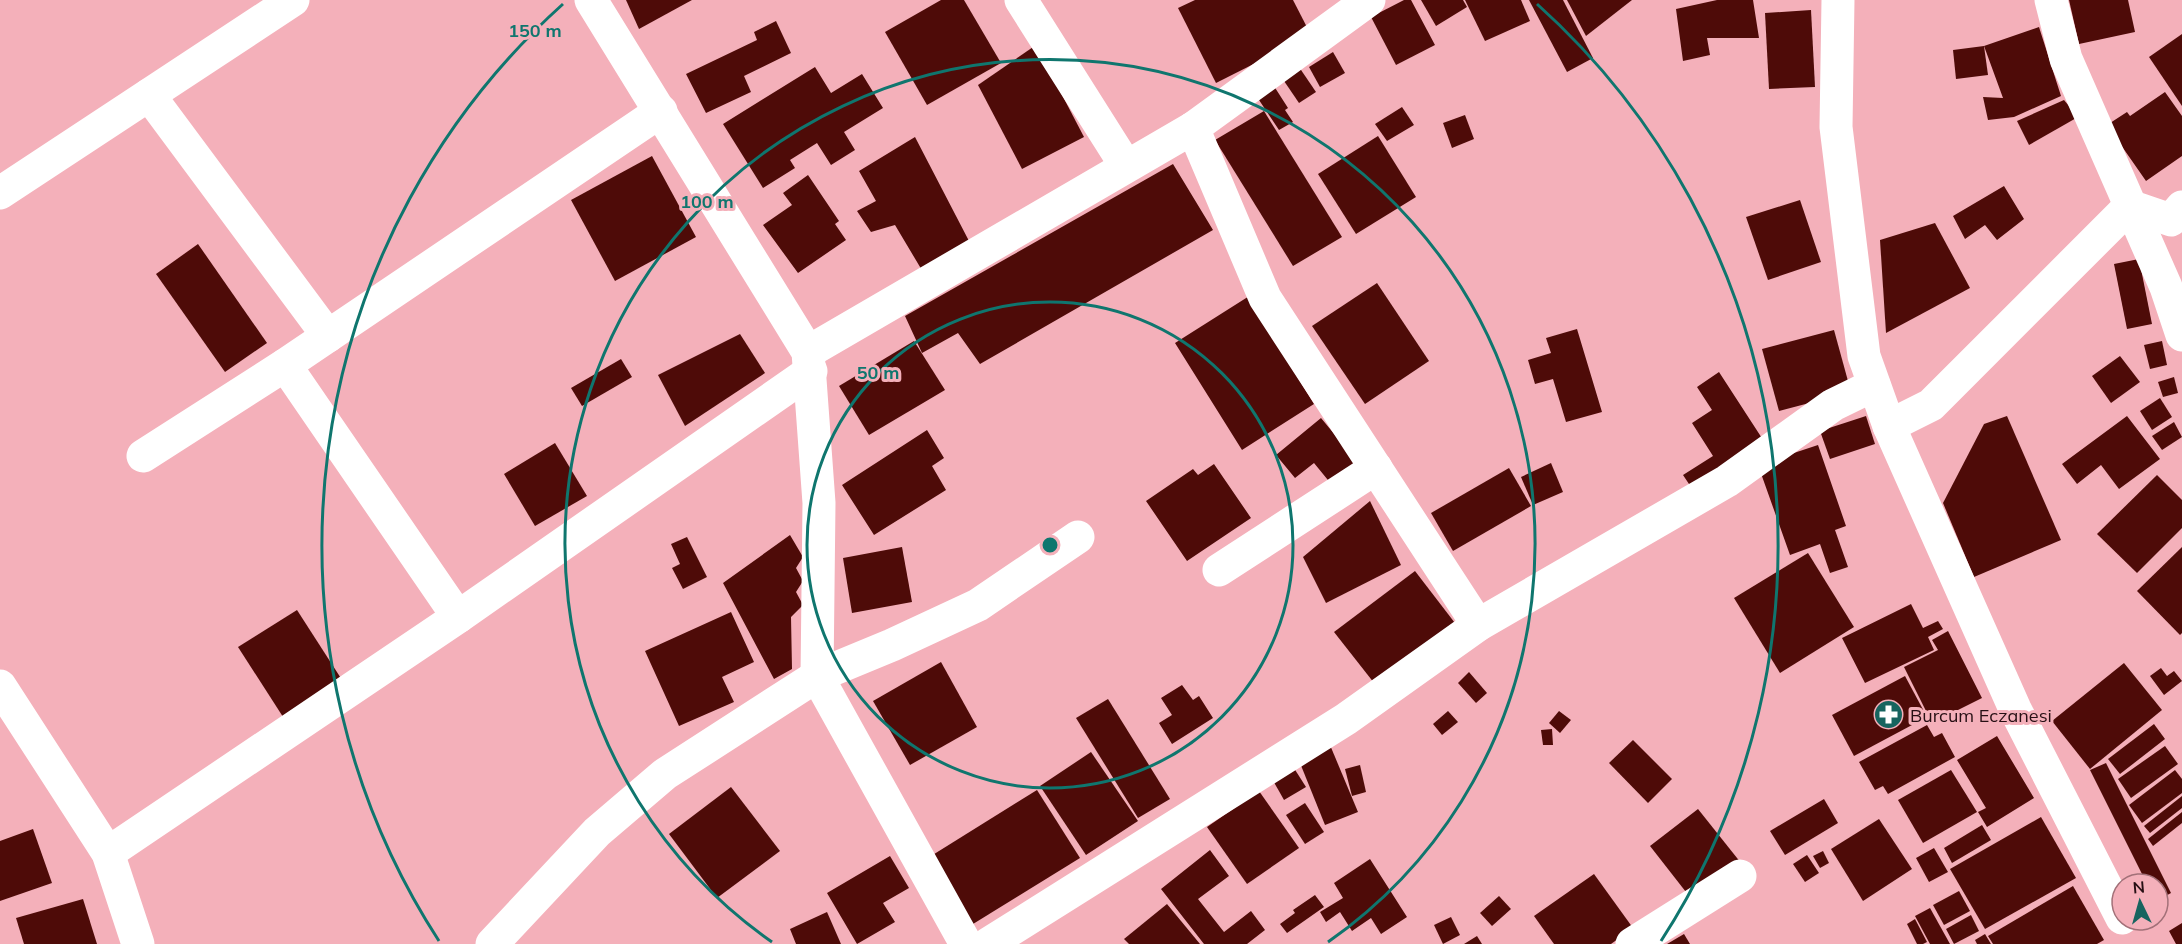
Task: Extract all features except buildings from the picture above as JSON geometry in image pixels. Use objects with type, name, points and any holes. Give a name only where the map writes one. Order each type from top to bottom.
[{"type":"street","points":[[0,193],[292,0]]},
{"type":"street","points":[[591,0],[662,111],[810,362],[819,503],[817,676],[966,944]]},
{"type":"street","points":[[1021,0],[1126,166]]},
{"type":"street","points":[[1838,0],[1836,128],[1864,356],[1889,426],[2015,709],[2110,895]]},
{"type":"street","points":[[2051,0],[2066,59],[2166,287],[2182,335]]},
{"type":"street","points":[[108,853],[458,617],[810,362],[1126,166],[1193,128],[1350,6]]},
{"type":"street","points":[[149,94],[328,336]]},
{"type":"street","points":[[143,456],[285,365],[662,111]]},
{"type":"street","points":[[1193,128],[1265,298],[1478,625]]},
{"type":"street","points":[[1889,426],[1931,405],[2130,206]]},
{"type":"street","points":[[2130,206],[2171,220],[2182,207]]},
{"type":"street","points":[[285,365],[458,617]]},
{"type":"street","points":[[988,944],[1346,719],[1478,625],[1727,481],[1833,405],[1874,385]]},
{"type":"street","points":[[1219,570],[1376,468]]},
{"type":"street","points":[[492,944],[597,832],[665,774],[817,676],[892,645],[978,605],[1078,537]]},
{"type":"street","points":[[0,686],[108,853],[138,944]]},
{"type":"street","points":[[1632,944],[1740,876]]},
{"type":"place","name":"Burcum Eczanesi","points":[[1889,715]]}]
